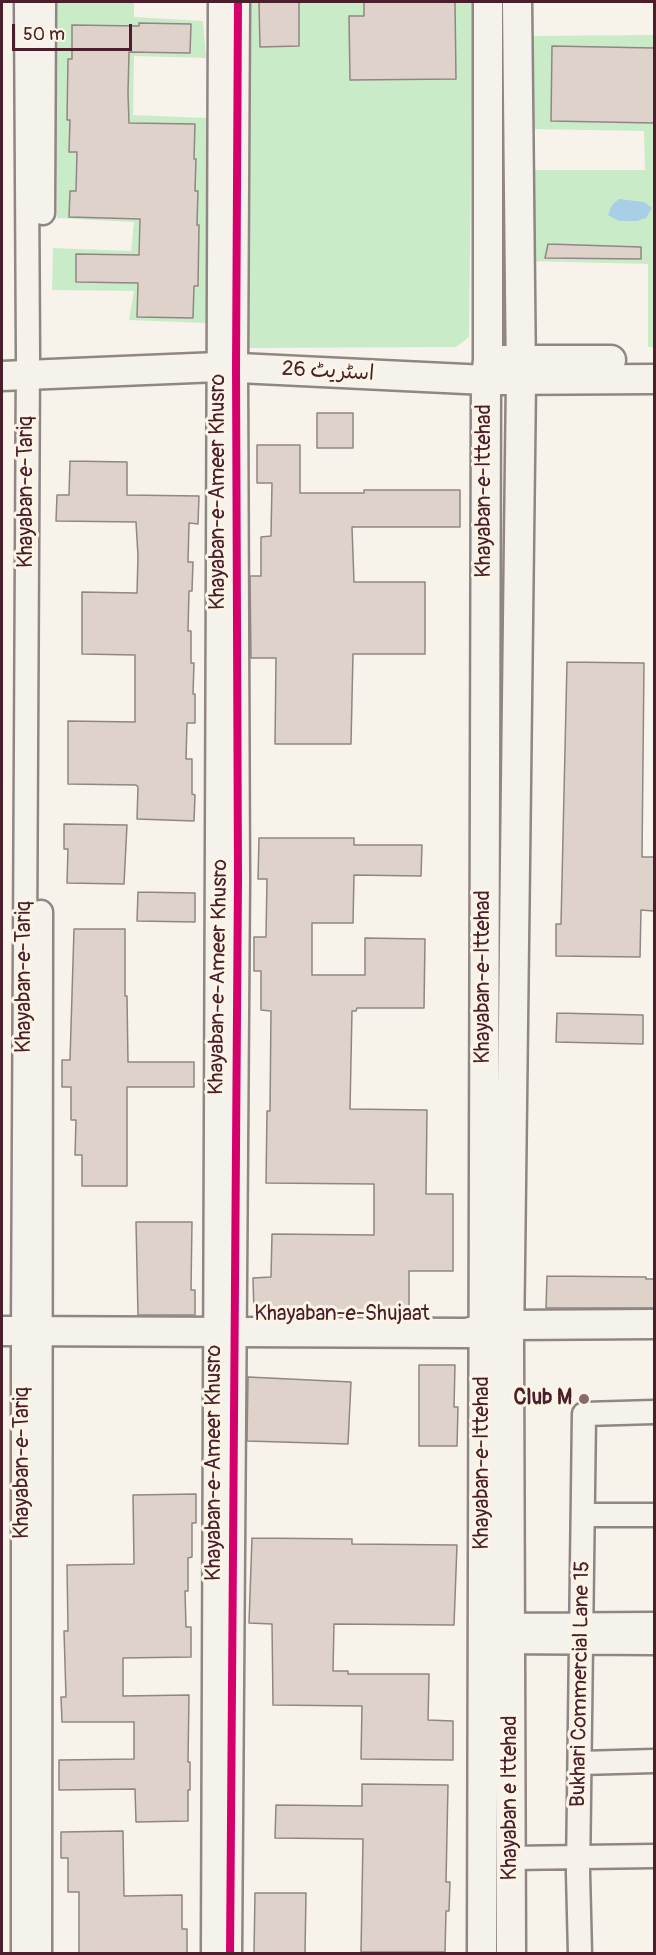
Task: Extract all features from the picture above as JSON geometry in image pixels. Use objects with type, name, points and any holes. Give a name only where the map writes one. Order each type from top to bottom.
[{"type":"main road","name":"Khayaban-e-Ittehad","points":[[482,1953],[496,1634],[487,370],[488,2]]},
{"type":"main road","name":"Khayaban-e-Ittehad","points":[[493,1334],[520,369],[517,2]]},
{"type":"main road","name":"اسٹریٹ 26","points":[[24,366],[227,362],[487,370],[654,360]]},
{"type":"main road","name":"اسٹریٹ 26","points":[[520,369],[654,379]]},
{"type":"main road","name":"Khayaban-e-Shujaat","points":[[493,1334],[654,1324]]},
{"type":"main road","name":"Khayaban-e-Shujaat","points":[[21,1331],[493,1334],[654,1343]]},
{"type":"main road","name":"Khayaban e Ittehad","points":[[496,1634],[511,1866],[511,1953]]},
{"type":"street","name":"Khayaban-e-Tariq","points":[[23,1953],[21,1331],[33,879],[34,653],[24,366],[26,2]]},
{"type":"street","name":"Khayaban-e-Tariq","points":[[24,366],[44,2]]},
{"type":"street","name":"Khayaban-e-Ameer Khusro","points":[[213,1953],[224,1332],[227,928],[227,362],[220,2]]},
{"type":"street","name":"Khayaban-e-Ameer Khusro","points":[[227,362],[238,2]]},
{"type":"street","name":"Khayaban-e-Tariq","points":[[21,1331],[40,1953]]},
{"type":"street","name":"Khayaban-e-Ameer Khusro","points":[[224,1332],[230,1953]]},
{"type":"street","name":"Bukhari Commercial Lane 15","points":[[580,1953],[578,1865],[584,1413],[654,1412]]},
{"type":"street","points":[[584,1515],[654,1515]]},
{"type":"street","points":[[496,1634],[580,1633],[654,1624]]},
{"type":"street","points":[[580,1633],[654,1643]]},
{"type":"street","points":[[580,1763],[654,1761]]},
{"type":"street","points":[[511,1866],[578,1865],[654,1856]]},
{"type":"street","points":[[578,1865],[654,1872]]},
{"type":"green space","points":[[54,2],[134,2],[134,17],[203,21],[206,58],[134,56],[133,115],[207,118],[206,323],[129,320],[134,291],[52,290],[53,248],[131,251],[134,222],[57,218]]},
{"type":"green space","points":[[249,2],[473,2],[469,337],[456,347],[249,348],[245,338]]},
{"type":"green space","points":[[654,35],[654,347],[648,347],[648,264],[528,261],[527,170],[645,170],[644,131],[529,129],[526,36]]},
{"type":"water","points":[[619,199],[644,202],[652,208],[646,218],[637,221],[619,221],[608,215],[612,205]]},
{"type":"building","points":[[259,2],[299,2],[299,46],[260,47]]},
{"type":"building","points":[[364,2],[455,2],[456,79],[350,80],[349,16],[364,16]]},
{"type":"building","points":[[139,23],[191,24],[190,53],[129,52],[128,93],[129,123],[195,124],[195,191],[198,191],[197,225],[199,225],[198,286],[194,286],[193,318],[137,317],[138,283],[76,282],[76,254],[139,255],[140,219],[69,217],[70,191],[76,191],[77,152],[69,152],[70,120],[67,120],[68,59],[72,59],[72,25],[139,26]]},
{"type":"building","points":[[552,46],[654,48],[654,123],[551,121]]},
{"type":"building","points":[[548,244],[641,247],[641,259],[545,258]]},
{"type":"building","points":[[317,413],[353,413],[353,448],[317,448]]},
{"type":"building","points":[[257,445],[300,445],[300,493],[460,490],[460,527],[352,527],[354,582],[425,582],[425,654],[353,654],[351,744],[275,744],[276,658],[251,658],[250,576],[261,576],[261,537],[271,536],[272,483],[257,483]]},
{"type":"building","points":[[70,461],[127,462],[127,495],[199,496],[198,524],[189,523],[188,562],[193,562],[192,591],[189,591],[188,631],[191,631],[191,663],[194,663],[195,723],[187,723],[186,759],[192,759],[192,794],[195,795],[194,821],[137,819],[138,787],[136,785],[68,784],[68,721],[135,722],[135,655],[82,654],[82,592],[137,593],[138,556],[136,522],[56,521],[57,495],[69,495]]},
{"type":"building","points":[[567,662],[644,663],[642,857],[654,857],[654,911],[641,910],[640,957],[556,956],[556,924],[561,924]]},
{"type":"building","points":[[64,824],[127,825],[124,884],[67,883],[68,849],[64,849]]},
{"type":"building","points":[[259,838],[354,838],[354,845],[422,845],[421,876],[354,875],[353,923],[312,923],[312,975],[365,975],[365,938],[425,939],[424,1008],[357,1008],[356,1011],[352,1011],[350,1109],[427,1110],[426,1194],[453,1194],[453,1271],[409,1271],[409,1311],[297,1310],[297,1313],[254,1314],[253,1278],[271,1277],[272,1234],[374,1235],[374,1184],[266,1183],[267,1111],[270,1111],[271,1011],[261,1010],[261,971],[254,971],[254,937],[266,937],[267,879],[258,879]]},
{"type":"building","points":[[138,892],[195,893],[195,922],[137,921]]},
{"type":"building","points":[[74,929],[125,929],[128,1062],[194,1062],[194,1087],[127,1087],[127,1186],[82,1186],[82,1155],[75,1155],[76,1120],[71,1120],[71,1087],[62,1087],[62,1060],[70,1060]]},
{"type":"building","points":[[557,1013],[643,1015],[643,1044],[556,1042]]},
{"type":"building","points":[[136,1222],[192,1222],[191,1290],[195,1290],[195,1315],[138,1315]]},
{"type":"building","points":[[547,1276],[654,1279],[654,1308],[546,1308]]},
{"type":"building","points":[[419,1365],[455,1365],[454,1407],[458,1407],[457,1446],[419,1446]]},
{"type":"building","points":[[248,1377],[351,1382],[348,1444],[247,1441]]},
{"type":"building","points":[[196,1494],[196,1523],[192,1523],[192,1557],[188,1558],[188,1591],[185,1591],[186,1627],[191,1627],[191,1657],[123,1658],[123,1696],[189,1695],[188,1821],[136,1822],[135,1789],[59,1790],[59,1760],[134,1759],[134,1722],[62,1722],[61,1697],[66,1697],[64,1631],[68,1631],[67,1565],[134,1564],[133,1495]]},
{"type":"building","points":[[252,1538],[352,1539],[352,1544],[457,1545],[454,1625],[334,1624],[333,1671],[348,1671],[348,1674],[429,1674],[428,1720],[453,1721],[453,1760],[361,1759],[362,1706],[273,1705],[272,1624],[249,1623]]},
{"type":"building","points":[[362,1784],[448,1785],[446,1882],[450,1882],[449,1911],[446,1911],[445,1952],[361,1952],[363,1839],[275,1838],[276,1805],[362,1806]]},
{"type":"building","points":[[123,1831],[124,1896],[182,1895],[182,1929],[187,1929],[187,1953],[79,1953],[79,1892],[68,1892],[68,1858],[61,1858],[61,1832]]},
{"type":"building","points":[[255,1893],[306,1893],[305,1953],[254,1953]]},
{"type":"cycle path","points":[[230,1954],[238,879],[236,368],[238,2]]},
{"type":"place","name":"Club M","points":[[584,1399]]}]
